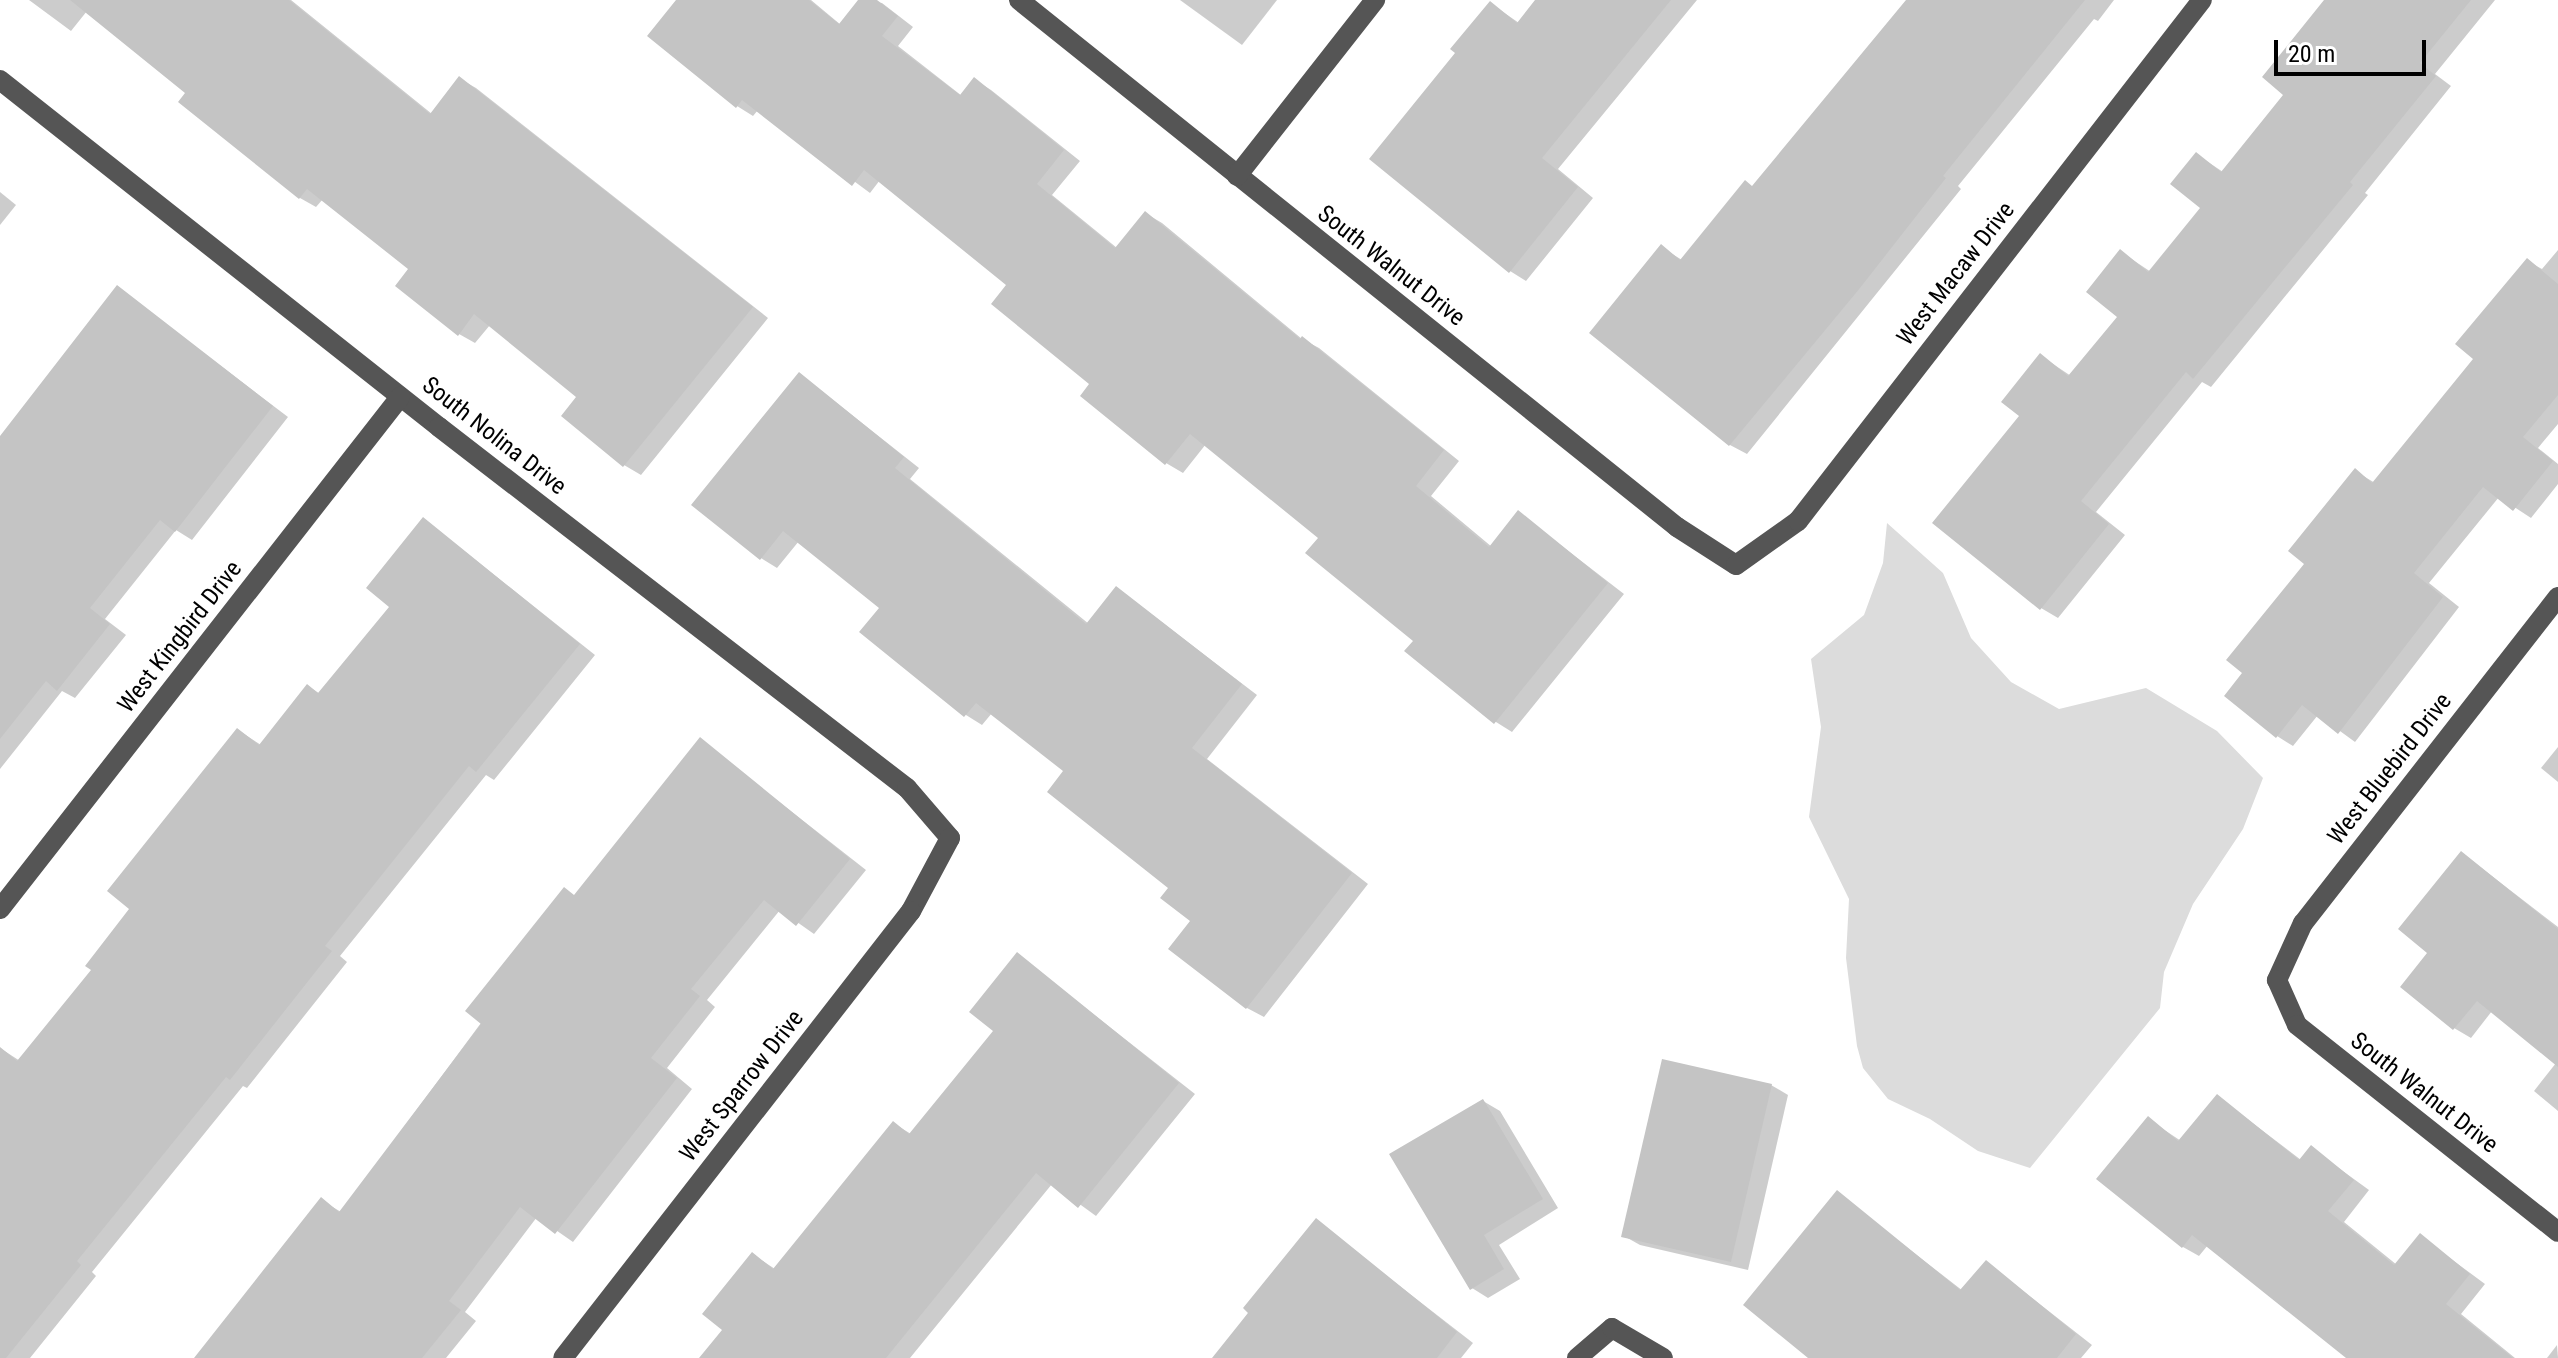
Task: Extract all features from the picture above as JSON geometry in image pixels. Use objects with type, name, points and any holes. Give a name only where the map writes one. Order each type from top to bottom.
[{"type":"street","name":"South Walnut Drive","points":[[1019,0],[1677,527],[1736,565]]},
{"type":"street","points":[[1237,176],[1375,0]]},
{"type":"street","name":"West Macaw Drive","points":[[1736,565],[1798,521],[2202,0]]},
{"type":"street","name":"South Nolina Drive","points":[[0,80],[400,397],[907,788],[950,838]]},
{"type":"street","name":"West Kingbird Drive","points":[[0,909],[400,397]]},
{"type":"street","name":"West Bluebird Drive","points":[[2277,980],[2303,923],[2558,597]]},
{"type":"street","name":"West Sparrow Drive","points":[[563,1358],[911,911],[950,838]]},
{"type":"street","name":"South Walnut Drive","points":[[2277,980],[2297,1025],[2558,1232]]},
{"type":"street","points":[[1577,1358],[1612,1328],[1663,1358]]},
{"type":"shaded area","points":[[1887,523],[1943,573],[1971,638],[2011,682],[2059,709],[2146,688],[2217,731],[2263,778],[2243,829],[2193,904],[2164,972],[2160,1008],[2030,1168],[1978,1151],[1930,1119],[1888,1099],[1863,1068],[1857,1046],[1846,958],[1849,899],[1809,817],[1821,727],[1811,659],[1864,615],[1883,563]]},
{"type":"building","points":[[70,0],[289,0],[430,114],[459,76],[753,307],[623,467],[561,416],[576,397],[474,314],[458,336],[395,286],[408,269],[307,189],[299,199],[178,102],[185,93]]},
{"type":"building","points":[[676,0],[809,0],[839,24],[858,0],[877,0],[898,16],[882,36],[960,95],[974,77],[1064,150],[1037,184],[1115,248],[1145,211],[1300,339],[1302,336],[1444,450],[1416,486],[1489,547],[1518,510],[1608,583],[1494,724],[1404,651],[1413,641],[1305,553],[1318,538],[1190,434],[1165,465],[1080,396],[1089,384],[991,304],[1006,285],[864,170],[852,186],[742,100],[736,108],[647,36]]},
{"type":"building","points":[[1535,0],[1671,0],[1542,158],[1578,187],[1509,273],[1369,159],[1455,53],[1450,49],[1490,1],[1517,23]]},
{"type":"building","points":[[1906,0],[2085,0],[1943,176],[1946,178],[1860,288],[1729,446],[1589,333],[1661,244],[1680,260],[1745,180],[1752,186]]},
{"type":"building","points":[[2324,0],[2471,0],[2420,63],[2436,76],[2350,182],[2353,185],[2193,379],[2186,372],[2081,501],[2109,524],[2040,610],[1932,523],[2019,416],[2001,402],[2040,353],[2068,376],[2117,317],[2086,292],[2120,249],[2148,272],[2200,208],[2170,184],[2196,152],[2221,172],[2283,95],[2262,77]]},
{"type":"building","points":[[2527,258],[2558,284],[2558,395],[2523,437],[2553,461],[2513,511],[2483,487],[2414,573],[2443,597],[2338,734],[2302,705],[2276,738],[2224,696],[2242,673],[2226,660],[2304,564],[2288,551],[2355,468],[2372,483],[2473,359],[2455,344]]},
{"type":"building","points":[[117,285],[273,406],[175,532],[160,520],[90,608],[110,624],[57,691],[46,681],[0,739],[0,436]]},
{"type":"building","points":[[799,372],[904,457],[895,468],[1086,624],[1116,586],[1242,684],[1192,748],[1352,873],[1246,1009],[1168,949],[1190,921],[1160,898],[1168,888],[1047,792],[1063,771],[976,703],[964,717],[859,632],[879,608],[783,531],[760,560],[691,505]]},
{"type":"building","points":[[423,517],[580,644],[476,772],[469,766],[325,946],[332,951],[230,1080],[226,1077],[77,1261],[81,1265],[6,1358],[0,1358],[0,1047],[17,1061],[91,970],[85,966],[129,909],[107,891],[237,728],[259,745],[307,684],[318,693],[389,607],[366,588]]},
{"type":"building","points":[[700,737],[850,859],[796,926],[764,900],[691,989],[700,996],[651,1058],[677,1078],[555,1234],[520,1207],[449,1301],[461,1310],[422,1358],[194,1358],[321,1197],[339,1212],[481,1024],[465,1011],[564,887],[574,895]]},
{"type":"building","points":[[2461,851],[2558,929],[2558,1067],[2477,1001],[2453,1030],[2400,987],[2427,953],[2398,929]]},
{"type":"building","points":[[1017,952],[1179,1083],[1078,1208],[1036,1173],[886,1358],[699,1358],[722,1330],[702,1314],[752,1252],[773,1269],[893,1121],[909,1134],[993,1031],[969,1012]]},
{"type":"building","points":[[1662,1059],[1772,1084],[1731,1262],[1621,1237]]},
{"type":"building","points":[[2217,1094],[2299,1160],[2311,1145],[2354,1180],[2328,1211],[2394,1265],[2420,1233],[2470,1274],[2446,1304],[2513,1358],[2346,1358],[2192,1235],[2182,1248],[2096,1179],[2148,1116],[2178,1141]]},
{"type":"building","points":[[1483,1099],[1543,1199],[1484,1235],[1504,1269],[1470,1290],[1389,1154]]},
{"type":"building","points":[[1837,1190],[1960,1290],[1986,1260],[2076,1334],[2057,1358],[1808,1358],[1743,1305]]},
{"type":"building","points":[[1316,1218],[1457,1332],[1437,1358],[1212,1358],[1248,1313],[1243,1308]]}]
